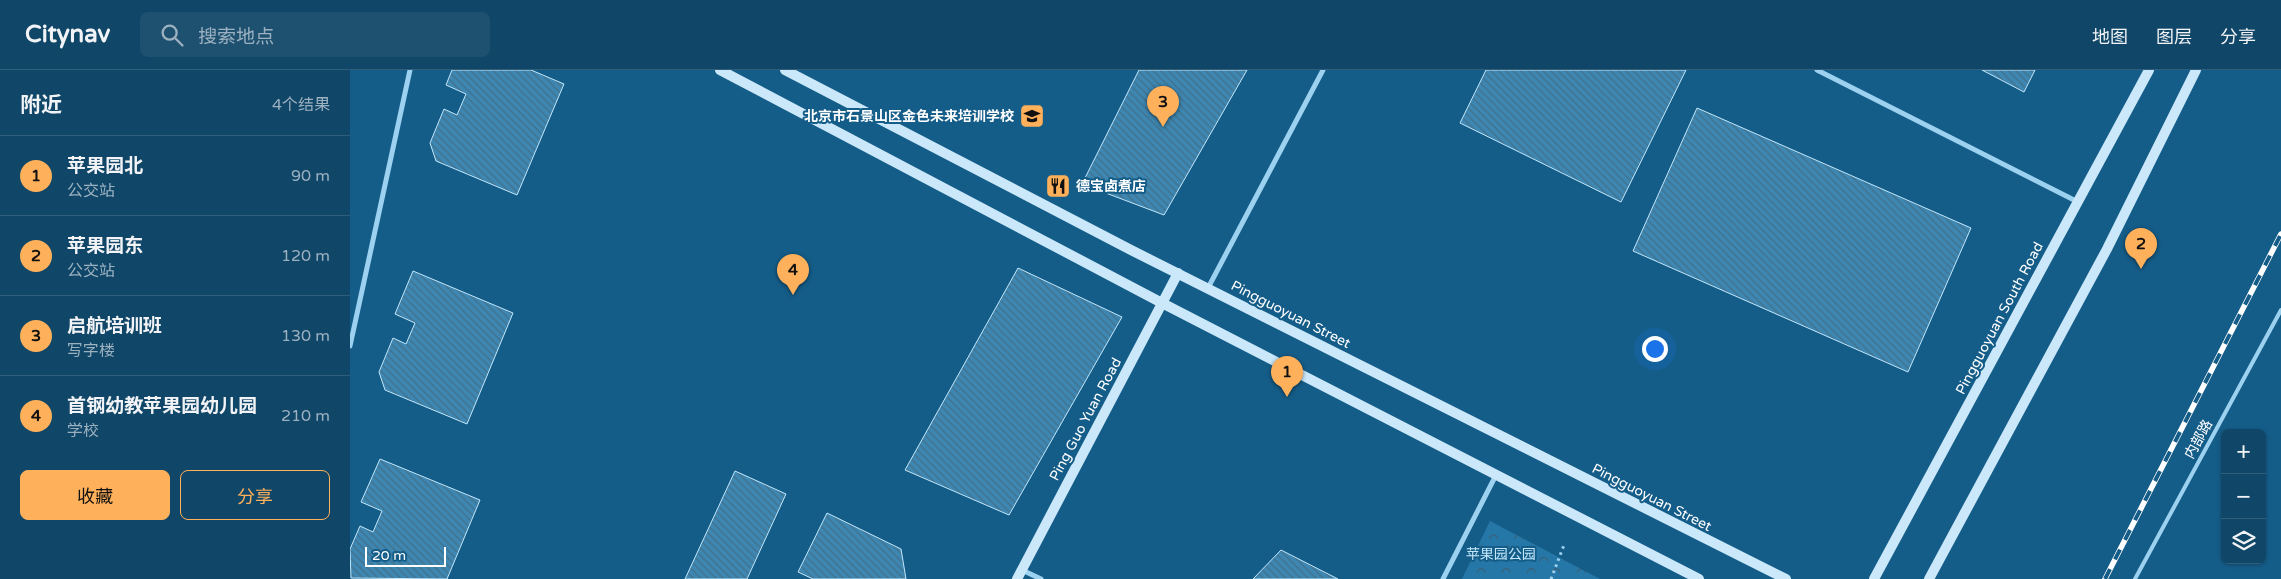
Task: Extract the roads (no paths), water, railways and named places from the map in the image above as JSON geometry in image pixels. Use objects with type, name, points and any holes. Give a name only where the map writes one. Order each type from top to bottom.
[{"type":"main road","points":[[720,70],[1162,303],[1699,579]]},
{"type":"main road","name":"Pingguoyuan Street","points":[[785,70],[1178,273],[1786,579]]},
{"type":"main road","name":"Pingguoyuan South Road","points":[[1874,579],[2148,70]]},
{"type":"main road","points":[[1928,579],[2108,249],[2196,70]]},
{"type":"main road","name":"Ping Guo Yuan Road","points":[[1020,574],[1178,273]]},
{"type":"street","points":[[350,346],[410,70]]},
{"type":"street","points":[[1208,288],[1323,70]]},
{"type":"street","points":[[1817,70],[2078,202]]},
{"type":"street","points":[[1443,579],[1496,475]]},
{"type":"street","points":[[1020,574],[1041,579]]},
{"type":"lane","name":"内部路","points":[[2135,579],[2281,310]]},
{"type":"railway","points":[[2105,579],[2281,234]]},
{"type":"place","name":"北京市石景山区金色未来培训学校","points":[[1032,116]]},
{"type":"place","name":"启航培训班","points":[[1163,127]]},
{"type":"place","name":"德宝卤煮店","points":[[1058,186]]},
{"type":"place","name":"苹果园东","points":[[2141,269]]},
{"type":"place","name":"首钢幼教苹果园幼儿园","points":[[793,295]]},
{"type":"place","name":"苹果园北","points":[[1287,397]]},
{"type":"park label","name":"苹果园公园","points":[[1501,554]]}]
